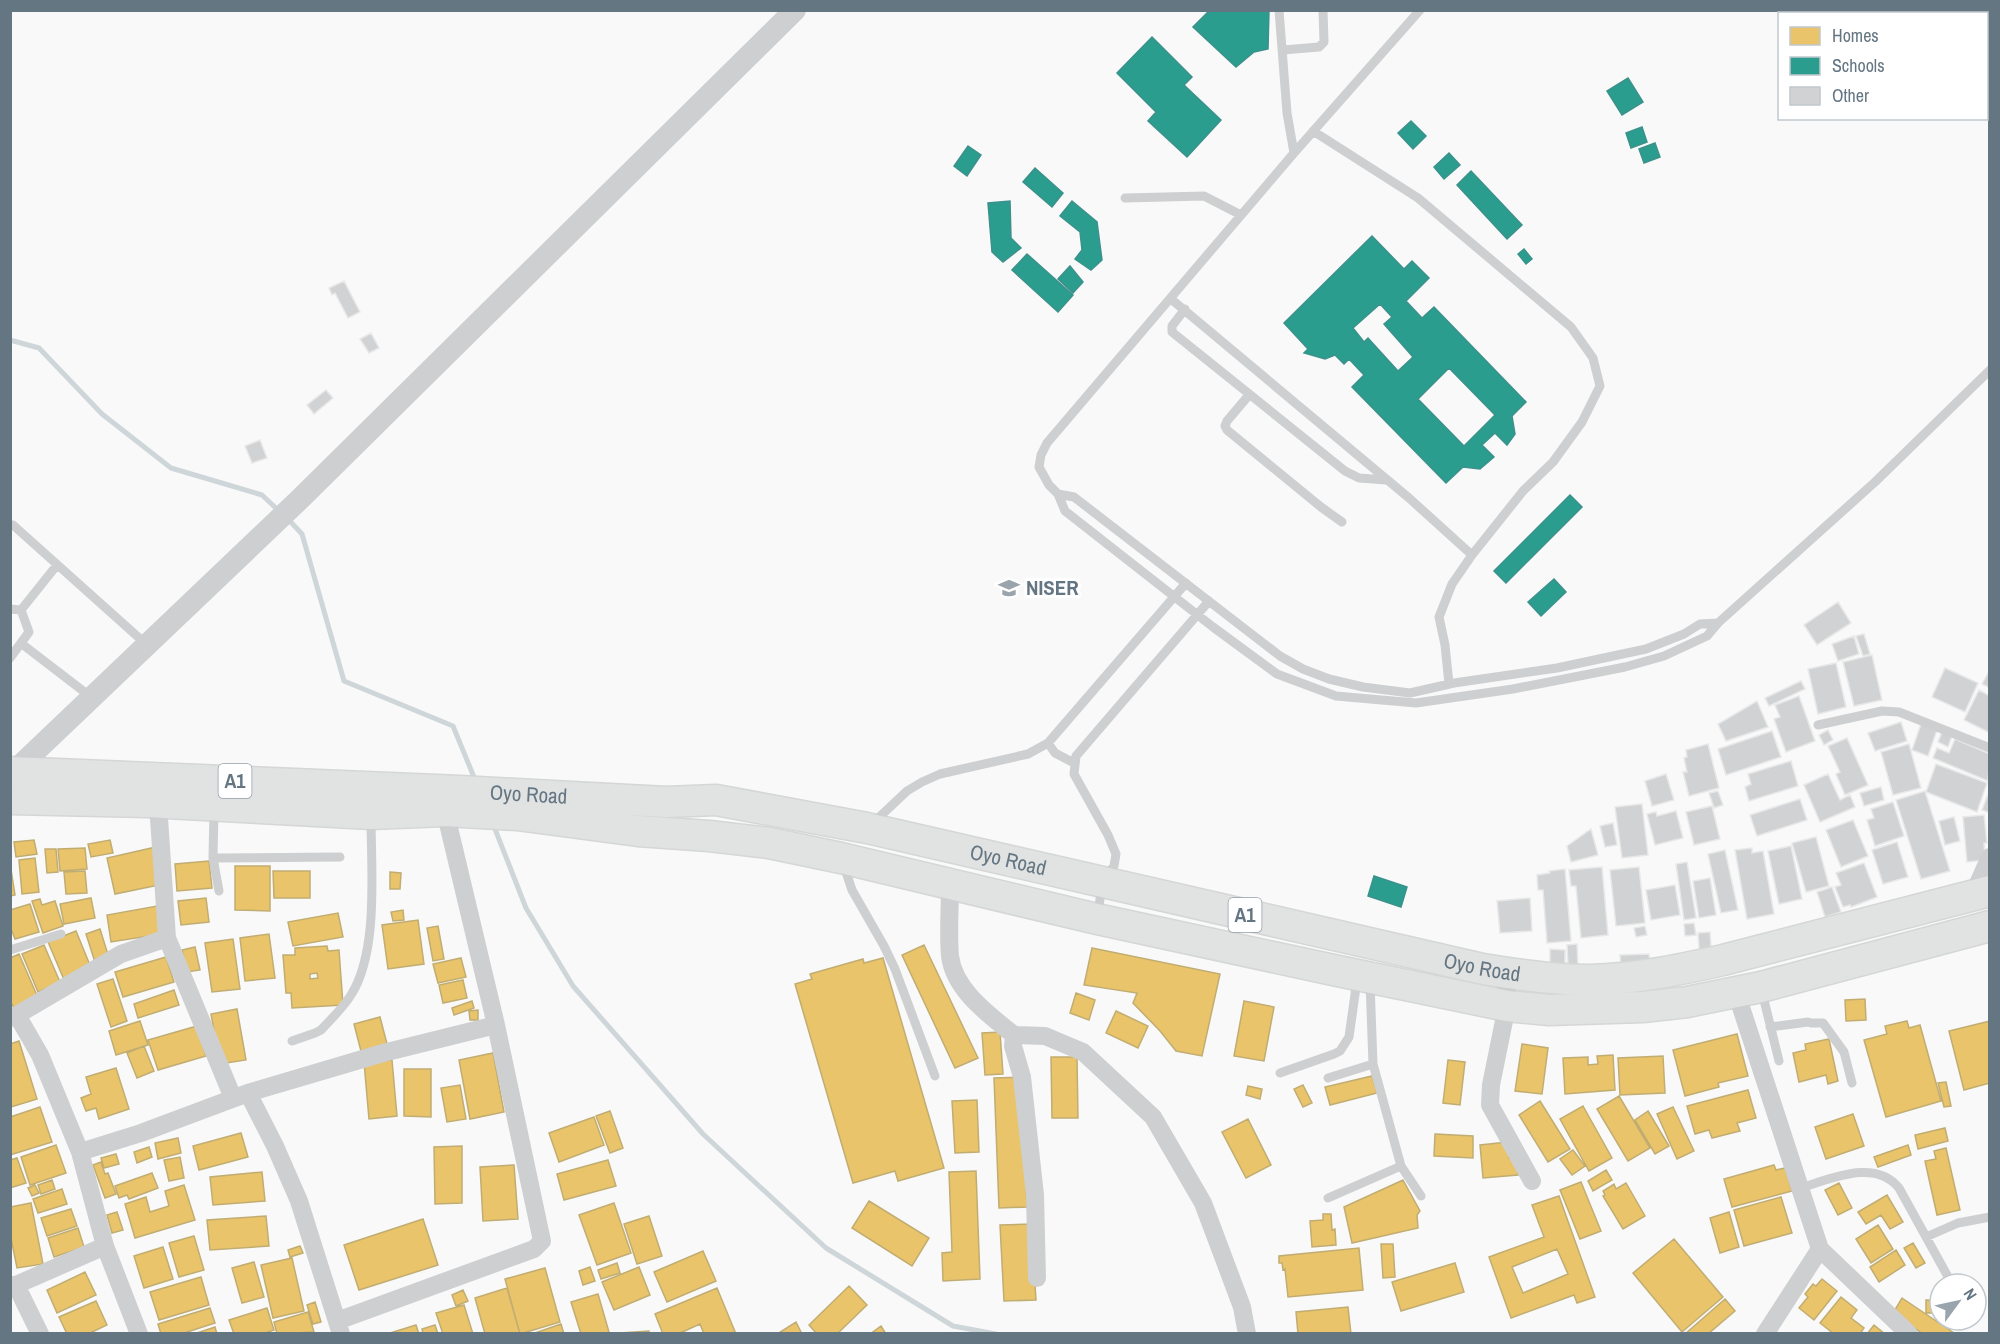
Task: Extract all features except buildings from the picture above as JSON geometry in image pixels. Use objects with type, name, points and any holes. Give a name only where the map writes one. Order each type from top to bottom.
[{"type":"highway","name":"Oyo Road","points":[[13,785],[158,803],[371,814],[453,805],[495,793],[666,802],[716,800],[867,828],[1506,973],[1556,979],[1592,980],[1678,970],[1981,893]]},
{"type":"highway","name":"Oyo Road","points":[[13,785],[453,805],[638,831],[769,843],[1097,919],[1507,1006],[1549,1010],[1687,1002],[1748,989],[1989,926]]},
{"type":"street","points":[[13,785],[22,763],[300,499],[795,10]]},
{"type":"street","points":[[158,803],[168,938],[240,1095],[275,1146],[299,1201],[339,1327],[534,1249],[542,1241],[496,1025],[453,805]]},
{"type":"street","points":[[1981,893],[1989,857]]},
{"type":"street","points":[[950,885],[950,958],[961,985],[982,1010],[1014,1035],[1045,1036],[1083,1052],[1153,1117],[1203,1203],[1242,1307],[1247,1334]]},
{"type":"street","points":[[139,1334],[105,1246],[80,1152],[40,1055],[14,1017],[121,954],[168,938]]},
{"type":"street","points":[[1506,973],[1507,1006],[1491,1085],[1490,1105],[1532,1181]]},
{"type":"street","points":[[1748,989],[1800,1188],[1820,1249],[1909,1334]]},
{"type":"street","points":[[80,1152],[141,1133],[240,1095],[383,1053],[496,1025]]},
{"type":"street","points":[[1014,1035],[1013,1046],[1022,1077],[1035,1195],[1037,1278]]},
{"type":"street","points":[[40,1334],[13,1285],[105,1246]]},
{"type":"street","points":[[1766,1334],[1820,1249]]},
{"type":"lane","points":[[1279,10],[1287,113],[1294,153]]},
{"type":"lane","points":[[1283,50],[1319,47],[1324,42],[1323,10]]},
{"type":"lane","points":[[1415,12],[1047,443],[1041,455],[1039,467],[1048,485],[1058,494],[1065,511],[1277,674],[1336,696],[1416,703],[1513,689],[1664,657],[1707,636],[1718,623],[1875,482],[1989,370]]},
{"type":"lane","points":[[1313,131],[1418,198],[1571,327],[1593,358],[1600,386],[1582,422],[1553,462],[1523,491],[1452,584],[1439,617],[1445,645],[1449,684]]},
{"type":"lane","points":[[1125,198],[1204,196],[1242,215]]},
{"type":"lane","points":[[1171,299],[1472,555]]},
{"type":"lane","points":[[1185,309],[1172,326],[1172,332],[1345,471],[1359,478],[1386,480]]},
{"type":"lane","points":[[1249,395],[1227,421],[1225,426],[1227,430],[1342,522]]},
{"type":"lane","points":[[1058,494],[1074,497],[1280,656],[1329,679],[1364,687],[1410,693],[1449,684],[1557,668],[1646,649],[1683,634],[1700,624],[1718,623]]},
{"type":"lane","points":[[13,525],[147,645]]},
{"type":"lane","points":[[21,610],[57,565]]},
{"type":"lane","points":[[867,828],[907,791],[922,782],[940,774],[1028,754],[1048,743],[1186,583]]},
{"type":"lane","points":[[1097,919],[1102,882],[1114,866],[1116,854],[1074,774],[1076,756],[1209,601]]},
{"type":"lane","points":[[10,609],[21,610]]},
{"type":"lane","points":[[10,658],[22,644],[28,632],[21,610]]},
{"type":"lane","points":[[22,644],[92,698]]},
{"type":"lane","points":[[1818,725],[1882,711],[1899,712],[1989,748]]},
{"type":"lane","points":[[1048,743],[1055,753],[1074,763]]},
{"type":"lane","points":[[214,806],[213,858],[219,891]]},
{"type":"lane","points":[[292,1041],[321,1030],[351,996],[360,978],[367,956],[370,920],[371,814]]},
{"type":"lane","points":[[213,858],[340,857]]},
{"type":"lane","points":[[841,858],[852,890],[895,969],[935,1076]]},
{"type":"lane","points":[[10,950],[61,934]]},
{"type":"lane","points":[[1364,976],[1373,1064],[1401,1166],[1421,1196]]},
{"type":"lane","points":[[1280,1073],[1334,1054],[1346,1045],[1364,976]]},
{"type":"lane","points":[[1748,989],[1770,1027],[1779,1061]]},
{"type":"lane","points":[[1770,1027],[1808,1022],[1823,1023],[1844,1052],[1852,1083]]},
{"type":"lane","points":[[1329,1078],[1373,1064]]},
{"type":"lane","points":[[1328,1198],[1401,1166]]},
{"type":"lane","points":[[1800,1188],[1842,1176],[1863,1173],[1884,1175],[1899,1188],[1945,1272]]},
{"type":"lane","points":[[1926,1237],[1958,1223],[1989,1217]]},
{"type":"waterway","points":[[10,340],[39,348],[102,414],[171,468],[262,495],[280,512]]},
{"type":"waterway","points":[[287,518],[302,534],[344,681],[453,726],[476,782]]},
{"type":"waterway","points":[[493,824],[526,908],[573,986],[703,1134],[826,1248],[953,1326],[996,1334]]},
{"type":"place","name":"NISER","points":[[1009,588]]}]
